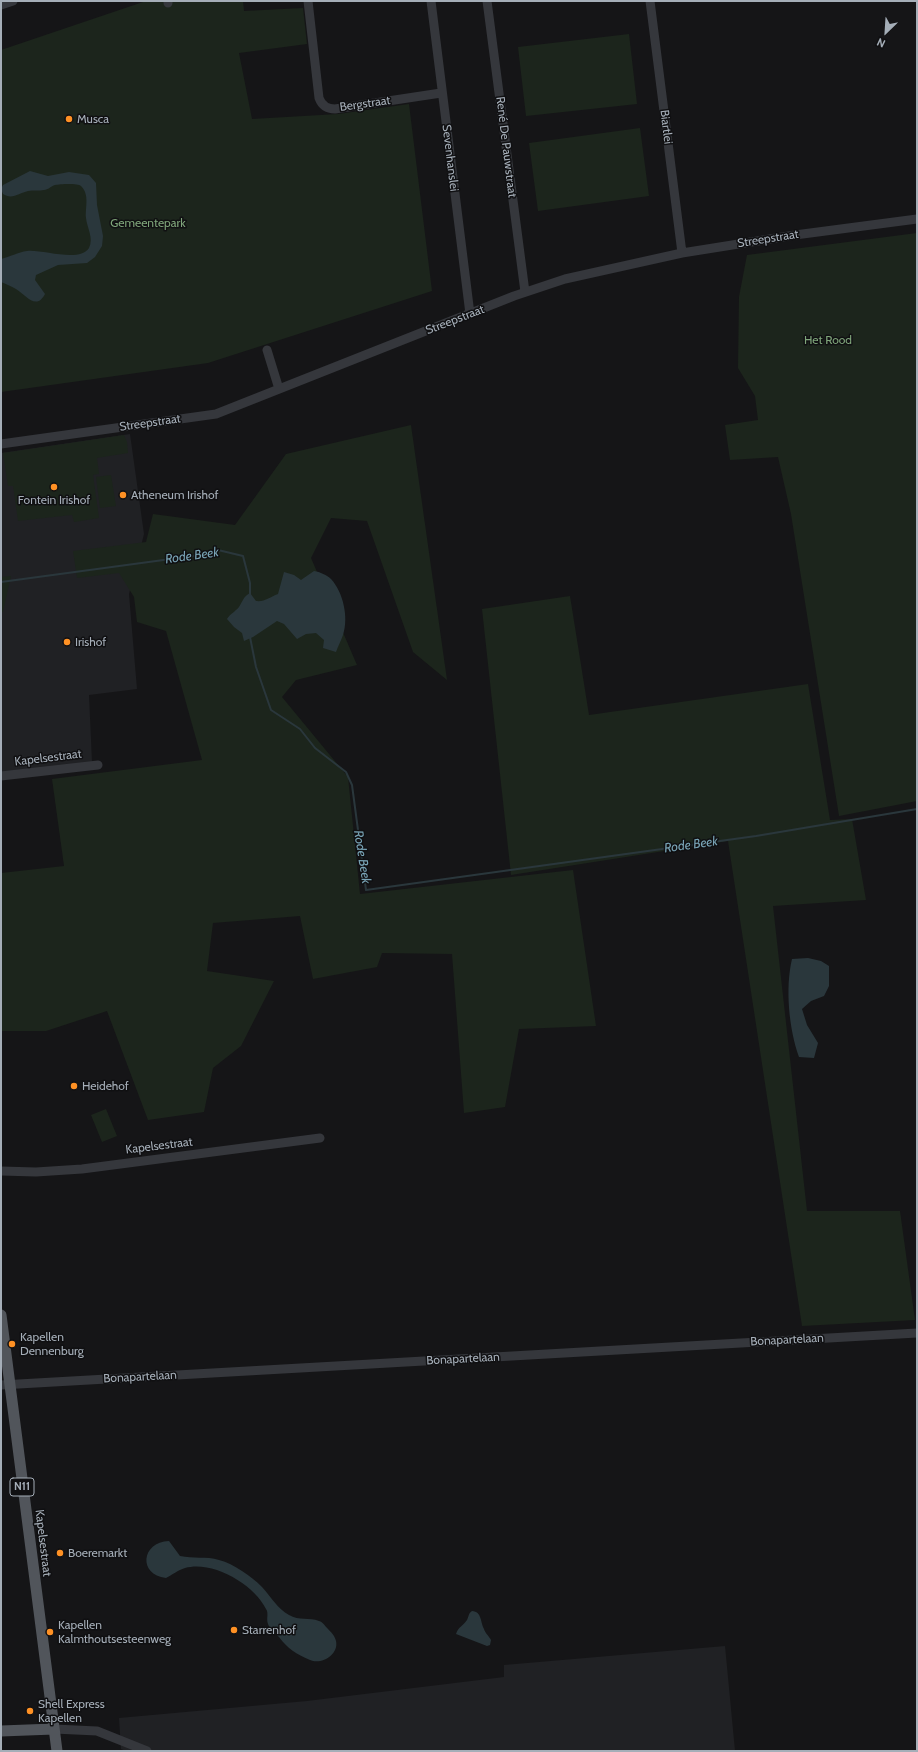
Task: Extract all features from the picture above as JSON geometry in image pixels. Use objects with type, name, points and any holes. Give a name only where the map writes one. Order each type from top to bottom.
[{"type":"main road","name":"Kapelsestraat","points":[[1,1315],[5,1385],[57,1751]]},
{"type":"main road","points":[[1,1731],[54,1729]]},
{"type":"street","points":[[1,5],[14,1]]},
{"type":"street","name":"Bergstraat","points":[[308,1],[319,98],[329,109],[441,93]]},
{"type":"street","name":"Sevenhanslei","points":[[431,1],[441,93],[470,314]]},
{"type":"street","name":"René De Pauwstraat","points":[[487,1],[525,292]]},
{"type":"street","name":"Biartlei","points":[[650,1],[682,253]]},
{"type":"street","name":"Streepstraat","points":[[1,444],[216,414],[525,292],[564,279],[682,253],[917,219]]},
{"type":"street","points":[[266,350],[279,389]]},
{"type":"street","name":"Kapelsestraat","points":[[1,776],[98,765]]},
{"type":"street","name":"Kapelsestraat","points":[[1,1171],[36,1172],[82,1169],[320,1138]]},
{"type":"street","name":"Bonapartelaan","points":[[5,1385],[917,1333]]},
{"type":"street","points":[[54,1729],[97,1731],[147,1751]]},
{"type":"shaded area","points":[[30,171],[48,176],[69,172],[89,175],[96,183],[97,205],[103,236],[102,246],[95,257],[87,263],[58,265],[36,275],[35,280],[45,294],[42,299],[38,301],[27,298],[16,289],[1,282],[1,259],[27,251],[77,255],[89,248],[91,240],[86,218],[86,197],[81,186],[76,184],[55,185],[45,190],[28,191],[12,196],[6,196],[3,194],[1,189],[3,185]]},
{"type":"shaded area","name":"Irishof","points":[[130,434],[144,534],[129,594],[137,689],[89,695],[92,762],[1,775],[1,453]]},
{"type":"shaded area","points":[[314,571],[328,576],[331,579],[339,591],[344,605],[345,628],[336,652],[323,648],[324,640],[316,633],[306,634],[297,639],[284,624],[277,621],[253,637],[244,641],[242,633],[227,619],[239,607],[243,599],[250,593],[256,601],[265,600],[278,594],[284,572],[294,575],[301,580]]},
{"type":"shaded area","points":[[808,958],[821,961],[829,966],[829,986],[824,996],[811,1001],[802,1009],[807,1025],[818,1043],[814,1058],[799,1057],[793,1034],[789,1008],[789,983],[792,959]]},
{"type":"shaded area","points":[[169,1541],[180,1556],[214,1559],[230,1564],[242,1571],[258,1583],[278,1606],[289,1615],[296,1618],[322,1622],[335,1637],[335,1651],[324,1660],[314,1661],[293,1651],[270,1628],[267,1622],[267,1611],[260,1600],[252,1591],[231,1576],[219,1571],[196,1566],[177,1571],[166,1578],[157,1576],[147,1565],[146,1559],[148,1552],[160,1543]]},
{"type":"shaded area","points":[[472,1611],[478,1613],[491,1640],[490,1645],[487,1646],[456,1634]]},
{"type":"shaded area","points":[[725,1646],[735,1751],[126,1751],[121,1749],[119,1718],[307,1701],[504,1677],[504,1665]]},
{"type":"green space","name":"Gemeentepark","points":[[146,1],[243,1],[244,11],[303,8],[307,44],[239,53],[252,119],[338,114],[409,104],[432,291],[208,363],[1,392],[1,50]]},
{"type":"green space","points":[[629,34],[637,104],[526,116],[518,47]]},
{"type":"green space","points":[[640,128],[649,196],[538,211],[529,143]]},
{"type":"green space","name":"Het Rood","points":[[917,233],[917,801],[839,816],[791,514],[778,457],[730,460],[725,425],[758,420],[755,396],[738,368],[739,297],[747,255]]},
{"type":"green space","points":[[411,425],[447,680],[413,652],[367,521],[331,518],[311,558],[357,665],[296,680],[282,697],[348,777],[360,894],[573,870],[596,1026],[519,1029],[505,1107],[464,1113],[452,954],[382,953],[377,967],[313,979],[300,916],[213,923],[207,971],[274,981],[241,1046],[213,1068],[204,1112],[148,1120],[107,1011],[46,1031],[1,1031],[1,873],[64,866],[52,779],[202,760],[166,631],[137,622],[134,597],[119,573],[77,578],[73,551],[146,542],[153,514],[235,525],[286,454]]},
{"type":"green space","points":[[124,435],[127,442],[128,453],[97,458],[99,474],[93,475],[99,518],[74,522],[72,515],[18,521],[13,486],[8,486],[3,453]]},
{"type":"green space","points":[[111,475],[116,506],[100,508],[96,477]]},
{"type":"green space","points":[[11,576],[3,612],[1,612],[1,577]]},
{"type":"green space","points":[[570,596],[589,715],[808,684],[830,820],[852,819],[866,900],[773,906],[807,1211],[900,1211],[915,1320],[802,1326],[728,841],[511,875],[482,609]]},
{"type":"green space","points":[[106,1109],[117,1136],[102,1142],[91,1115]]},
{"type":"waterway","name":"Rode Beek","points":[[1,582],[193,556],[218,550],[243,556],[250,583],[250,595]]},
{"type":"waterway","name":"Rode Beek","points":[[250,637],[256,667],[271,710],[300,729],[315,748],[346,772],[352,785],[366,890],[756,836],[917,809]]},
{"type":"place","name":"Musca","points":[[69,119]]},
{"type":"place","name":"Fontein Irishof","points":[[54,487]]},
{"type":"place","name":"Atheneum Irishof","points":[[123,495]]},
{"type":"place","name":"Irishof","points":[[67,642]]},
{"type":"place","name":"Heidehof","points":[[74,1086]]},
{"type":"place","name":"Kapellen Dennenburg","points":[[12,1344]]},
{"type":"place","name":"Boeremarkt","points":[[60,1553]]},
{"type":"place","name":"Starrenhof","points":[[234,1630]]},
{"type":"place","name":"Kapellen Kalmthoutsesteenweg","points":[[50,1632]]},
{"type":"place","name":"Shell Express Kapellen","points":[[30,1711]]}]
